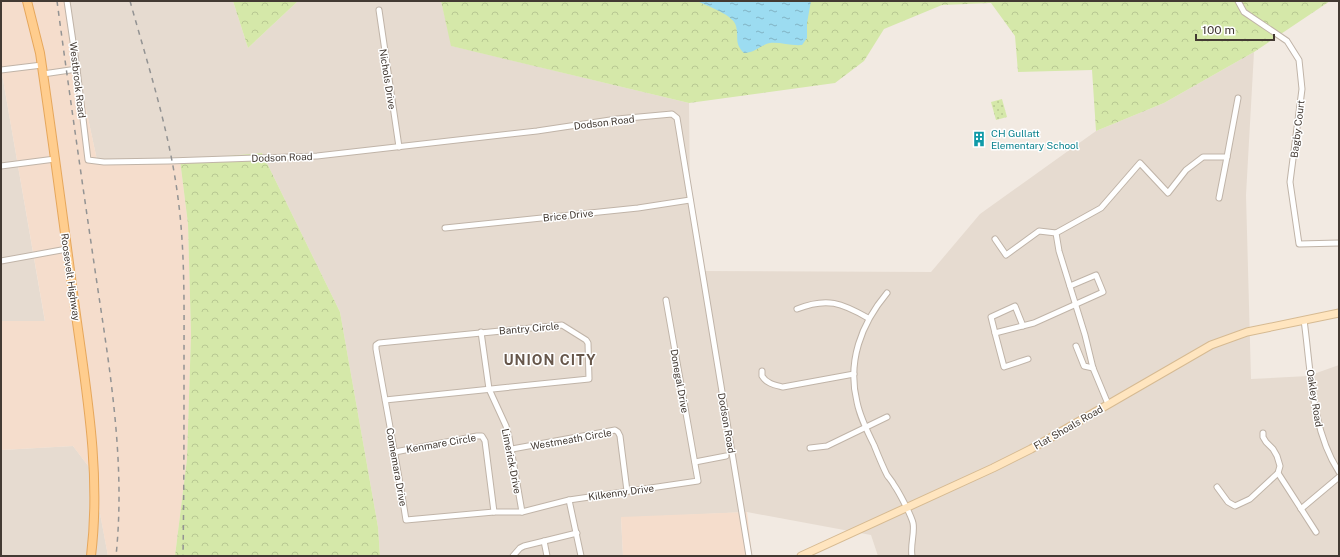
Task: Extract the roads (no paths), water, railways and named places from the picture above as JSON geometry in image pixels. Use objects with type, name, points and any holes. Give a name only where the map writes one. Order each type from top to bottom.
[{"type":"main road","name":"Roosevelt Highway","points":[[27,1],[36,32],[42,65],[92,434],[95,505],[91,556]]},
{"type":"street","name":"Westbrook Road","points":[[67,1],[88,160]]},
{"type":"street","name":"Bagby Court","points":[[1238,1],[1244,12],[1287,42],[1299,60],[1302,89],[1290,182],[1298,244],[1339,243]]},
{"type":"street","name":"Nichols Drive","points":[[378,10],[399,147]]},
{"type":"street","points":[[1,70],[42,65]]},
{"type":"street","points":[[43,74],[77,69]]},
{"type":"street","points":[[1220,198],[1238,98]]},
{"type":"street","name":"Dodson Road","points":[[88,160],[104,162],[169,161],[317,156],[537,131],[617,119],[672,114],[677,118],[749,556]]},
{"type":"street","points":[[995,239],[1006,255],[1039,231],[1056,233],[1101,208],[1140,163],[1168,193],[1186,170],[1203,157],[1228,157]]},
{"type":"street","points":[[1,166],[54,159]]},
{"type":"street","name":"Brice Drive","points":[[445,228],[638,208],[690,200]]},
{"type":"street","points":[[1056,233],[1058,251],[1070,286],[1093,368],[1108,404]]},
{"type":"street","points":[[1,261],[67,249]]},
{"type":"street","points":[[994,333],[1034,324],[1103,292],[1096,275],[1070,286]]},
{"type":"street","points":[[887,293],[868,318],[863,330],[857,348],[854,374],[857,402],[866,428],[888,476],[895,486],[913,523],[912,556]]},
{"type":"street","name":"Donegal Drive","points":[[666,300],[695,462]]},
{"type":"street","points":[[797,309],[814,303],[833,303],[850,308],[868,318]]},
{"type":"street","points":[[1023,326],[1015,306],[991,317],[1004,367],[1028,359]]},
{"type":"street","name":"Flat Shoals Road","points":[[801,556],[1031,449],[1216,342],[1247,332],[1339,313]]},
{"type":"street","name":"Oakley Road","points":[[1304,320],[1319,428],[1328,452],[1339,472]]},
{"type":"street","name":"Bantry Circle","points":[[562,325],[586,340],[588,343],[589,379],[384,400],[376,349],[376,345],[378,343],[480,332],[562,325]]},
{"type":"street","name":"Limerick Drive","points":[[480,332],[489,389],[506,426],[512,449],[522,512]]},
{"type":"street","points":[[1076,346],[1084,366],[1093,368]]},
{"type":"street","points":[[762,371],[764,380],[774,385],[783,387],[854,374]]},
{"type":"street","name":"Connemara Drive","points":[[384,400],[395,452],[406,520],[494,512]]},
{"type":"street","points":[[810,448],[827,446],[887,418]]},
{"type":"street","name":"Westmeath Circle","points":[[512,449],[615,430],[620,436],[627,491]]},
{"type":"street","points":[[1217,487],[1228,502],[1235,506],[1250,500],[1278,473],[1280,466],[1277,456],[1266,442],[1263,433]]},
{"type":"street","name":"Kenmare Circle","points":[[395,452],[482,436],[494,512]]},
{"type":"street","points":[[695,462],[726,456]]},
{"type":"street","name":"Kilkenny Drive","points":[[494,512],[522,512],[569,500],[698,481],[695,462]]},
{"type":"street","points":[[1278,473],[1316,532]]},
{"type":"street","points":[[1301,509],[1339,477]]},
{"type":"street","points":[[569,500],[581,556]]},
{"type":"street","points":[[513,556],[520,548],[524,546],[577,533]]},
{"type":"street","points":[[544,541],[547,556]]},
{"type":"water","points":[[697,1],[811,1],[807,23],[807,38],[802,45],[770,43],[763,45],[752,52],[744,53],[738,43],[737,30],[734,22],[713,8]]},
{"type":"railway","points":[[57,1],[80,170],[106,341],[114,413],[119,484],[119,520],[116,556]]},
{"type":"railway","points":[[130,1],[152,77],[171,154],[181,225],[184,302],[183,556]]},
{"type":"place","name":"CH Gullatt Elementary School","points":[[979,139]]},
{"type":"district","name":"UNION CITY","points":[[550,360]]}]
